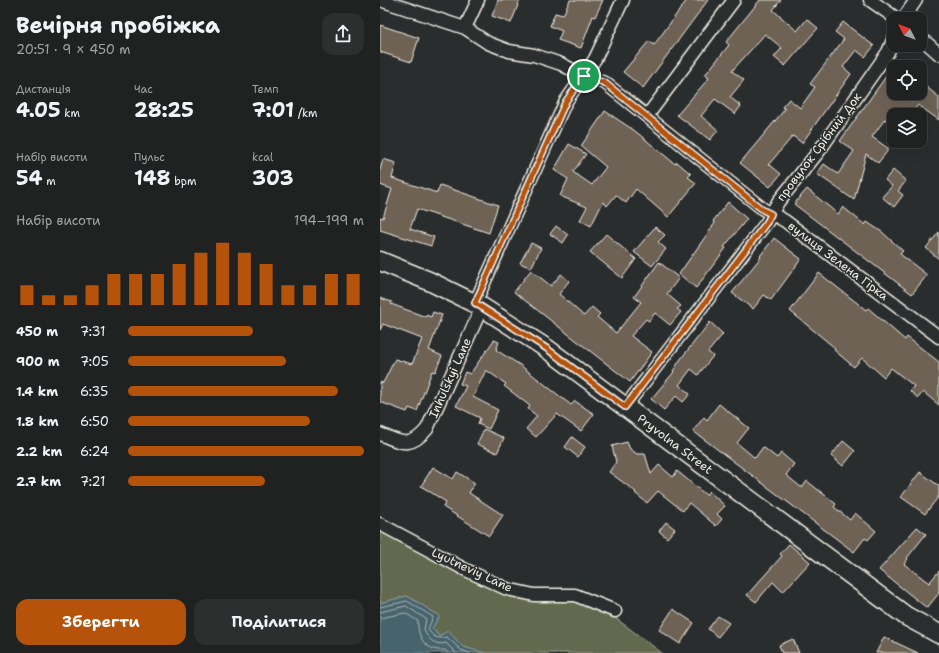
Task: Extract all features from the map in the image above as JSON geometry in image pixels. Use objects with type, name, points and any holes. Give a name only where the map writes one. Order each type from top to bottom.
[{"type":"street","name":"вулиця Зелена Гірка","points":[[380,0],[466,28],[488,43],[509,51],[534,55],[561,64],[584,76],[605,83],[763,210],[785,220],[939,337]]},
{"type":"street","points":[[466,28],[478,0]]},
{"type":"street","name":"Inhulskyi Lane","points":[[380,434],[399,442],[411,443],[418,440],[428,429],[478,305],[566,101],[595,59],[623,0]]},
{"type":"street","points":[[647,116],[734,0]]},
{"type":"street","points":[[870,0],[887,12]]},
{"type":"street","points":[[908,12],[916,0]]},
{"type":"street","points":[[927,43],[939,54]]},
{"type":"street","name":"провулок Срібний Док","points":[[625,407],[767,222],[778,202],[819,151],[888,52]]},
{"type":"street","name":"Pryvolna Street","points":[[380,261],[429,281],[478,305],[546,348],[906,616],[939,634]]},
{"type":"street","name":"Lyutneviy Lane","points":[[380,524],[466,570],[507,589],[534,595],[575,595],[615,611]]},
{"type":"green space","points":[[380,520],[504,585],[619,609],[614,617],[662,653],[485,653],[463,647],[448,631],[439,636],[432,628],[440,616],[407,596],[380,603]]},
{"type":"water","points":[[407,596],[440,616],[432,628],[439,636],[448,631],[463,647],[485,653],[380,653],[380,603]]},
{"type":"building","points":[[498,0],[520,0],[511,23],[492,16]]},
{"type":"building","points":[[570,0],[603,0],[595,17],[593,16],[581,48],[558,40],[562,31],[550,26],[555,13],[563,15]]},
{"type":"building","points":[[687,0],[708,0],[643,88],[623,72],[649,41],[654,45]]},
{"type":"building","points":[[760,0],[781,0],[773,10],[797,31],[807,19],[818,28],[785,66],[774,57],[782,48],[765,34],[732,71],[744,80],[730,97],[741,106],[735,114],[715,99],[701,116],[718,130],[710,140],[677,115],[709,78],[705,75],[729,45],[726,42]]},
{"type":"building","points":[[843,22],[874,46],[865,57],[856,50],[843,67],[851,74],[802,143],[793,136],[769,164],[781,174],[770,187],[740,163],[785,109],[782,107],[789,99],[800,108],[815,87],[810,84],[844,39],[835,32]]},
{"type":"building","points":[[380,25],[419,38],[411,62],[380,52]]},
{"type":"building","points":[[887,75],[887,100],[927,100],[927,88],[939,97],[939,120],[927,111],[927,108],[922,108],[918,105],[916,108],[887,108],[887,121],[885,119],[872,137],[889,149],[878,163],[866,154],[854,200],[817,174],[824,164],[838,174],[854,151],[840,141]]},
{"type":"building","points":[[605,111],[635,131],[675,164],[677,162],[691,174],[688,177],[696,183],[668,217],[636,189],[626,203],[616,195],[607,206],[603,202],[591,226],[580,220],[587,207],[560,196],[568,179],[554,170],[569,144],[586,154],[573,172],[592,185],[606,167],[581,146]]},
{"type":"building","points":[[383,159],[396,163],[392,178],[437,193],[440,185],[498,205],[489,233],[417,209],[410,229],[434,237],[431,246],[380,230],[380,217],[383,218],[392,189],[380,185],[380,170]]},
{"type":"building","points":[[893,170],[906,181],[898,191],[903,195],[894,207],[882,197],[892,186],[885,180]]},
{"type":"building","points":[[807,189],[838,214],[843,207],[865,225],[867,222],[882,232],[903,251],[900,254],[927,275],[912,294],[794,204]]},
{"type":"building","points":[[728,202],[747,219],[724,247],[726,248],[696,288],[679,274],[715,223],[713,221]]},
{"type":"building","points":[[556,226],[568,235],[563,243],[550,234]]},
{"type":"building","points":[[655,227],[665,235],[658,242],[666,249],[652,266],[634,252]]},
{"type":"building","points":[[939,232],[939,259],[926,248]]},
{"type":"building","points":[[606,234],[636,259],[622,278],[590,252]]},
{"type":"building","points":[[774,238],[801,259],[771,300],[764,295],[753,309],[732,293]]},
{"type":"building","points":[[531,243],[541,248],[531,268],[520,263]]},
{"type":"building","points":[[659,262],[679,278],[667,294],[681,306],[677,309],[681,312],[670,325],[655,313],[649,321],[646,319],[631,336],[652,352],[630,382],[514,292],[531,270],[551,286],[561,274],[569,281],[559,294],[584,316],[592,307],[600,314],[597,317],[616,333],[641,302],[634,297]]},
{"type":"building","points":[[819,273],[866,310],[868,308],[905,340],[907,337],[939,362],[939,405],[923,392],[918,398],[910,391],[914,386],[891,368],[884,377],[862,358],[854,367],[834,350],[835,348],[790,311]]},
{"type":"building","points":[[380,298],[392,302],[391,304],[426,317],[426,315],[431,317],[433,312],[442,315],[429,350],[442,356],[435,372],[432,371],[417,411],[409,408],[407,412],[380,402],[380,382],[383,383],[395,359],[412,364],[422,339],[383,324],[380,330]]},
{"type":"building","points":[[710,322],[723,334],[708,352],[713,356],[698,375],[691,369],[679,385],[690,394],[683,402],[676,396],[664,410],[651,399],[674,372],[673,371],[680,360]]},
{"type":"building","points":[[494,340],[499,342],[496,350],[520,365],[571,405],[575,401],[594,414],[581,431],[557,414],[536,437],[526,429],[537,416],[528,409],[530,406],[504,386],[506,384],[486,370],[473,397],[498,410],[489,429],[478,424],[480,418],[456,406],[466,386],[460,384],[465,372],[470,374]]},
{"type":"building","points":[[719,404],[749,428],[737,443],[755,458],[763,447],[777,458],[781,453],[794,464],[786,475],[802,488],[807,481],[836,504],[834,507],[850,520],[855,513],[876,531],[868,540],[865,538],[854,552],[693,431],[704,417],[707,420]]},
{"type":"building","points":[[484,429],[504,438],[497,453],[477,444]]},
{"type":"building","points":[[572,437],[585,447],[578,457],[565,447]]},
{"type":"building","points":[[843,441],[855,451],[843,466],[831,456]]},
{"type":"building","points":[[627,442],[630,449],[637,454],[645,454],[651,474],[659,465],[673,477],[677,471],[706,495],[709,491],[725,506],[717,514],[722,519],[716,526],[689,503],[683,511],[658,491],[647,503],[635,493],[636,492],[609,472],[616,462],[612,446]]},
{"type":"building","points":[[433,467],[453,479],[457,472],[475,483],[469,493],[503,515],[489,536],[443,507],[446,502],[421,486]]},
{"type":"building","points":[[920,472],[939,486],[939,496],[925,514],[901,497]]},
{"type":"building","points":[[666,522],[675,529],[667,538],[659,531]]},
{"type":"building","points":[[917,527],[926,534],[904,564],[929,583],[939,571],[939,593],[927,608],[879,570]]},
{"type":"building","points":[[789,544],[810,562],[783,592],[773,582],[756,602],[747,595],[782,556],[780,554]]},
{"type":"building","points":[[673,609],[694,623],[680,644],[659,630]]},
{"type":"building","points":[[718,616],[729,623],[718,637],[708,629]]},
{"type":"building","points":[[884,637],[918,653],[876,653]]},
{"type":"building","points":[[793,639],[799,653],[782,653],[779,645]]},
{"type":"route","points":[[584,76],[605,83],[763,210],[771,214],[767,222],[625,407],[546,348],[475,303],[566,101],[584,76]]}]
